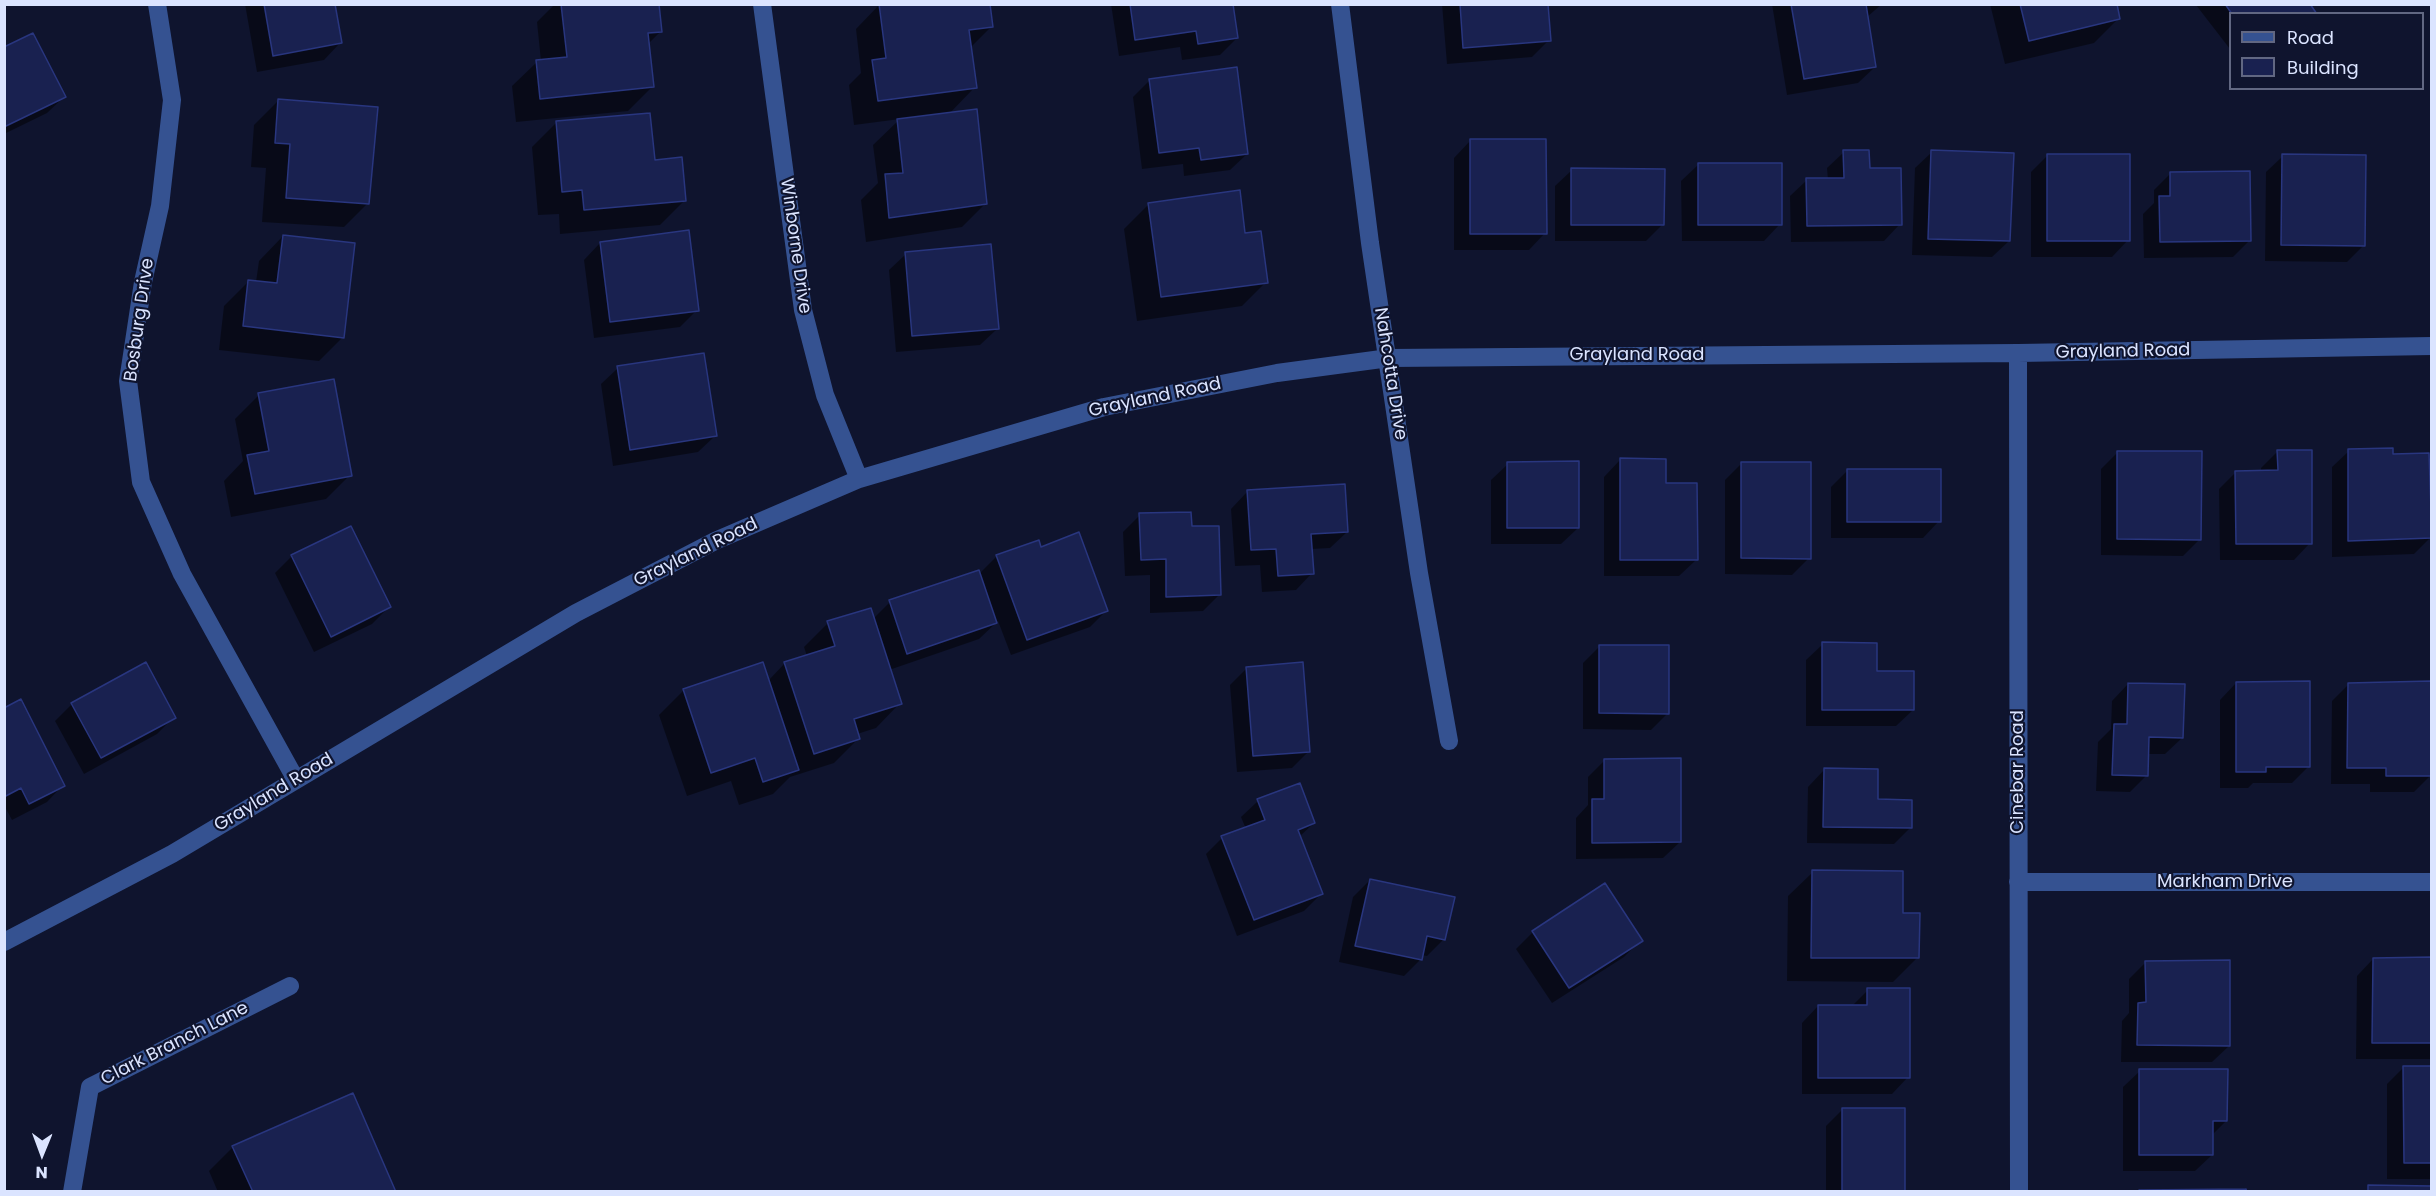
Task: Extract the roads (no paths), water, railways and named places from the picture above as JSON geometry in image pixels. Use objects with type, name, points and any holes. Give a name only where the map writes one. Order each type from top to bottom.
[{"type":"street","name":"Bosburg Drive","points":[[157,4],[172,100],[160,206],[143,282],[128,381],[141,482],[182,574],[296,780]]},
{"type":"street","name":"Winborne Drive","points":[[762,4],[803,310],[825,395],[859,479]]},
{"type":"street","name":"Nahcotta Drive","points":[[1340,4],[1370,243],[1389,358],[1419,573],[1449,741]]},
{"type":"street","name":"Grayland Road","points":[[4,942],[172,854],[576,613],[716,541],[859,479],[1104,407],[1276,373],[1389,358],[2018,354],[2432,346]]},
{"type":"street","name":"Cinebar Road","points":[[2018,354],[2019,1191]]},
{"type":"street","name":"Markham Drive","points":[[2018,882],[2432,882]]},
{"type":"street","name":"Clark Branch Lane","points":[[72,1191],[90,1088],[290,986]]}]
